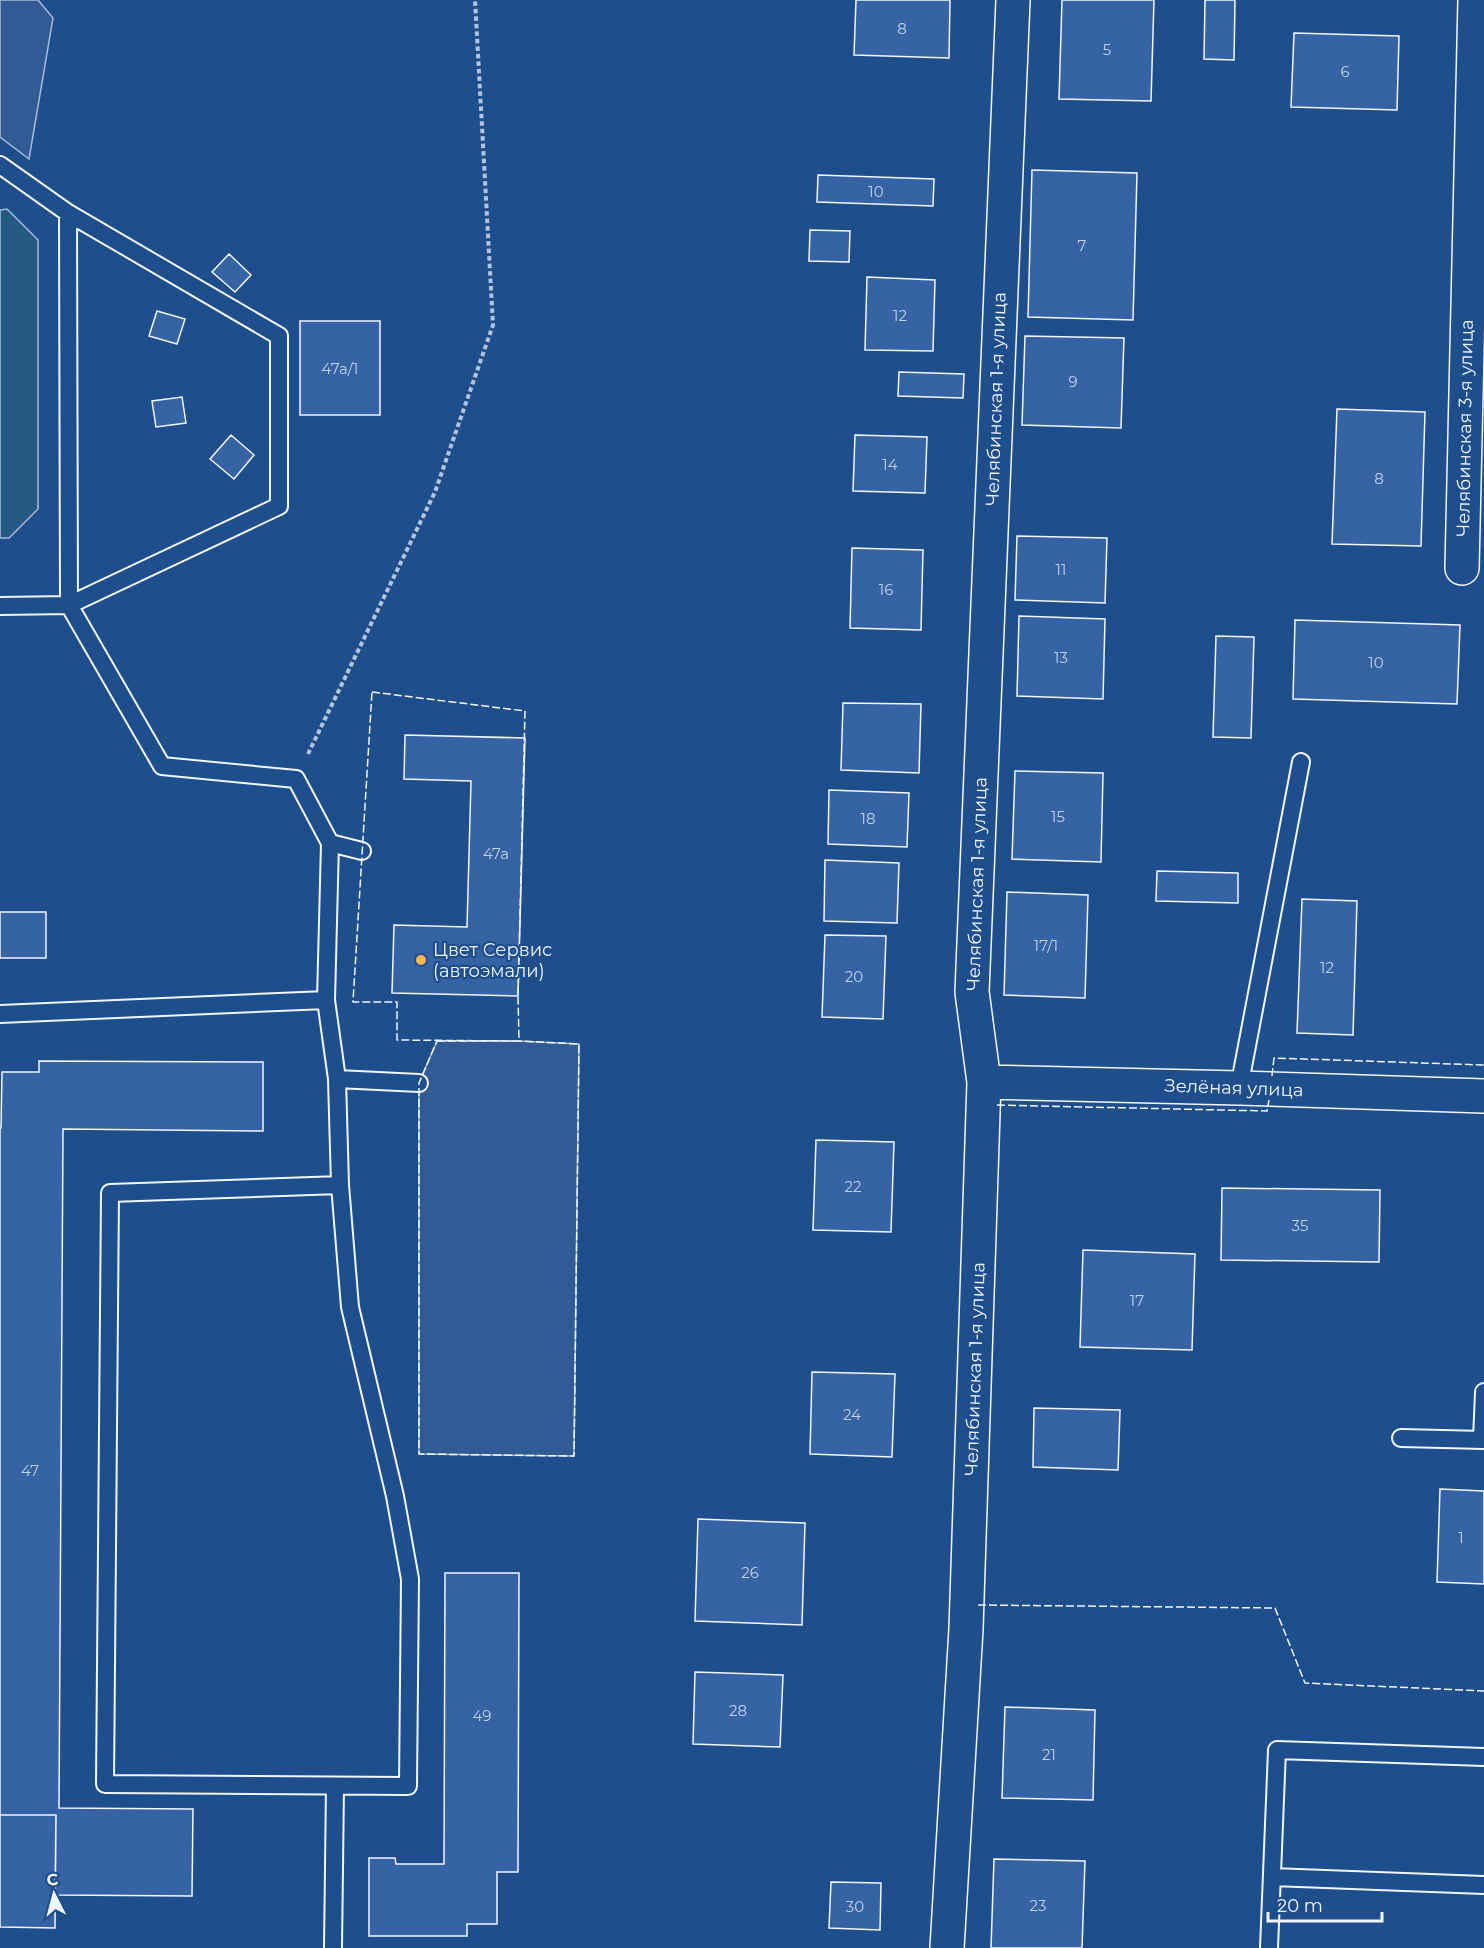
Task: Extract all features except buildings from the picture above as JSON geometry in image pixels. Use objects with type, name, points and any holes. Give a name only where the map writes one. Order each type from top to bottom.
[{"type":"street","name":"Челябинская 1-я улица","points":[[947,1948],[965,1640],[984,1082],[972,992],[1013,0]]},
{"type":"street","name":"Челябинская 3-я улица","points":[[1462,568],[1475,0]]},
{"type":"street","name":"Зелёная улица","points":[[984,1082],[1484,1096]]},
{"type":"lane","points":[[0,165],[69,213],[279,336],[279,506],[69,605],[0,606]]},
{"type":"lane","points":[[69,213],[69,605],[162,766],[296,779],[330,843],[326,1000],[337,1079],[340,1185],[350,1307],[395,1496],[410,1579],[408,1786],[105,1784],[110,1193],[340,1185]]},
{"type":"lane","points":[[1239,1088],[1301,762]]},
{"type":"lane","points":[[330,843],[362,851]]},
{"type":"lane","points":[[0,1014],[326,1000]]},
{"type":"lane","points":[[337,1079],[419,1083]]},
{"type":"lane","points":[[1401,1438],[1483,1440],[1484,1392]]},
{"type":"lane","points":[[1269,1948],[1277,1750],[1484,1757]]},
{"type":"lane","points":[[333,1948],[335,1786]]},
{"type":"lane","points":[[1272,1877],[1484,1885]]},
{"type":"path","points":[[296,779],[435,492],[493,325],[475,0]]},
{"type":"shaded area","points":[[0,0],[38,0],[53,18],[29,159],[0,137]]},
{"type":"shaded area","points":[[7,209],[38,240],[38,509],[9,538],[0,538],[0,210]]},
{"type":"shaded area","points":[[437,1041],[579,1044],[574,1456],[419,1454],[419,1083]]},
{"type":"fence","points":[[372,692],[525,711],[518,996],[519,1041],[397,1040],[397,1002],[353,1002],[372,692]]},
{"type":"fence","points":[[437,1041],[579,1044],[574,1456],[419,1454],[419,1083],[437,1041]]},
{"type":"fence","points":[[1272,1076],[1274,1058],[1484,1065]]},
{"type":"fence","points":[[997,1105],[1267,1111],[1269,1100]]},
{"type":"fence","points":[[978,1605],[1275,1608],[1305,1683],[1484,1691]]},
{"type":"place","name":"Цвет Сервис (автоэмали)","points":[[421,960]]}]
